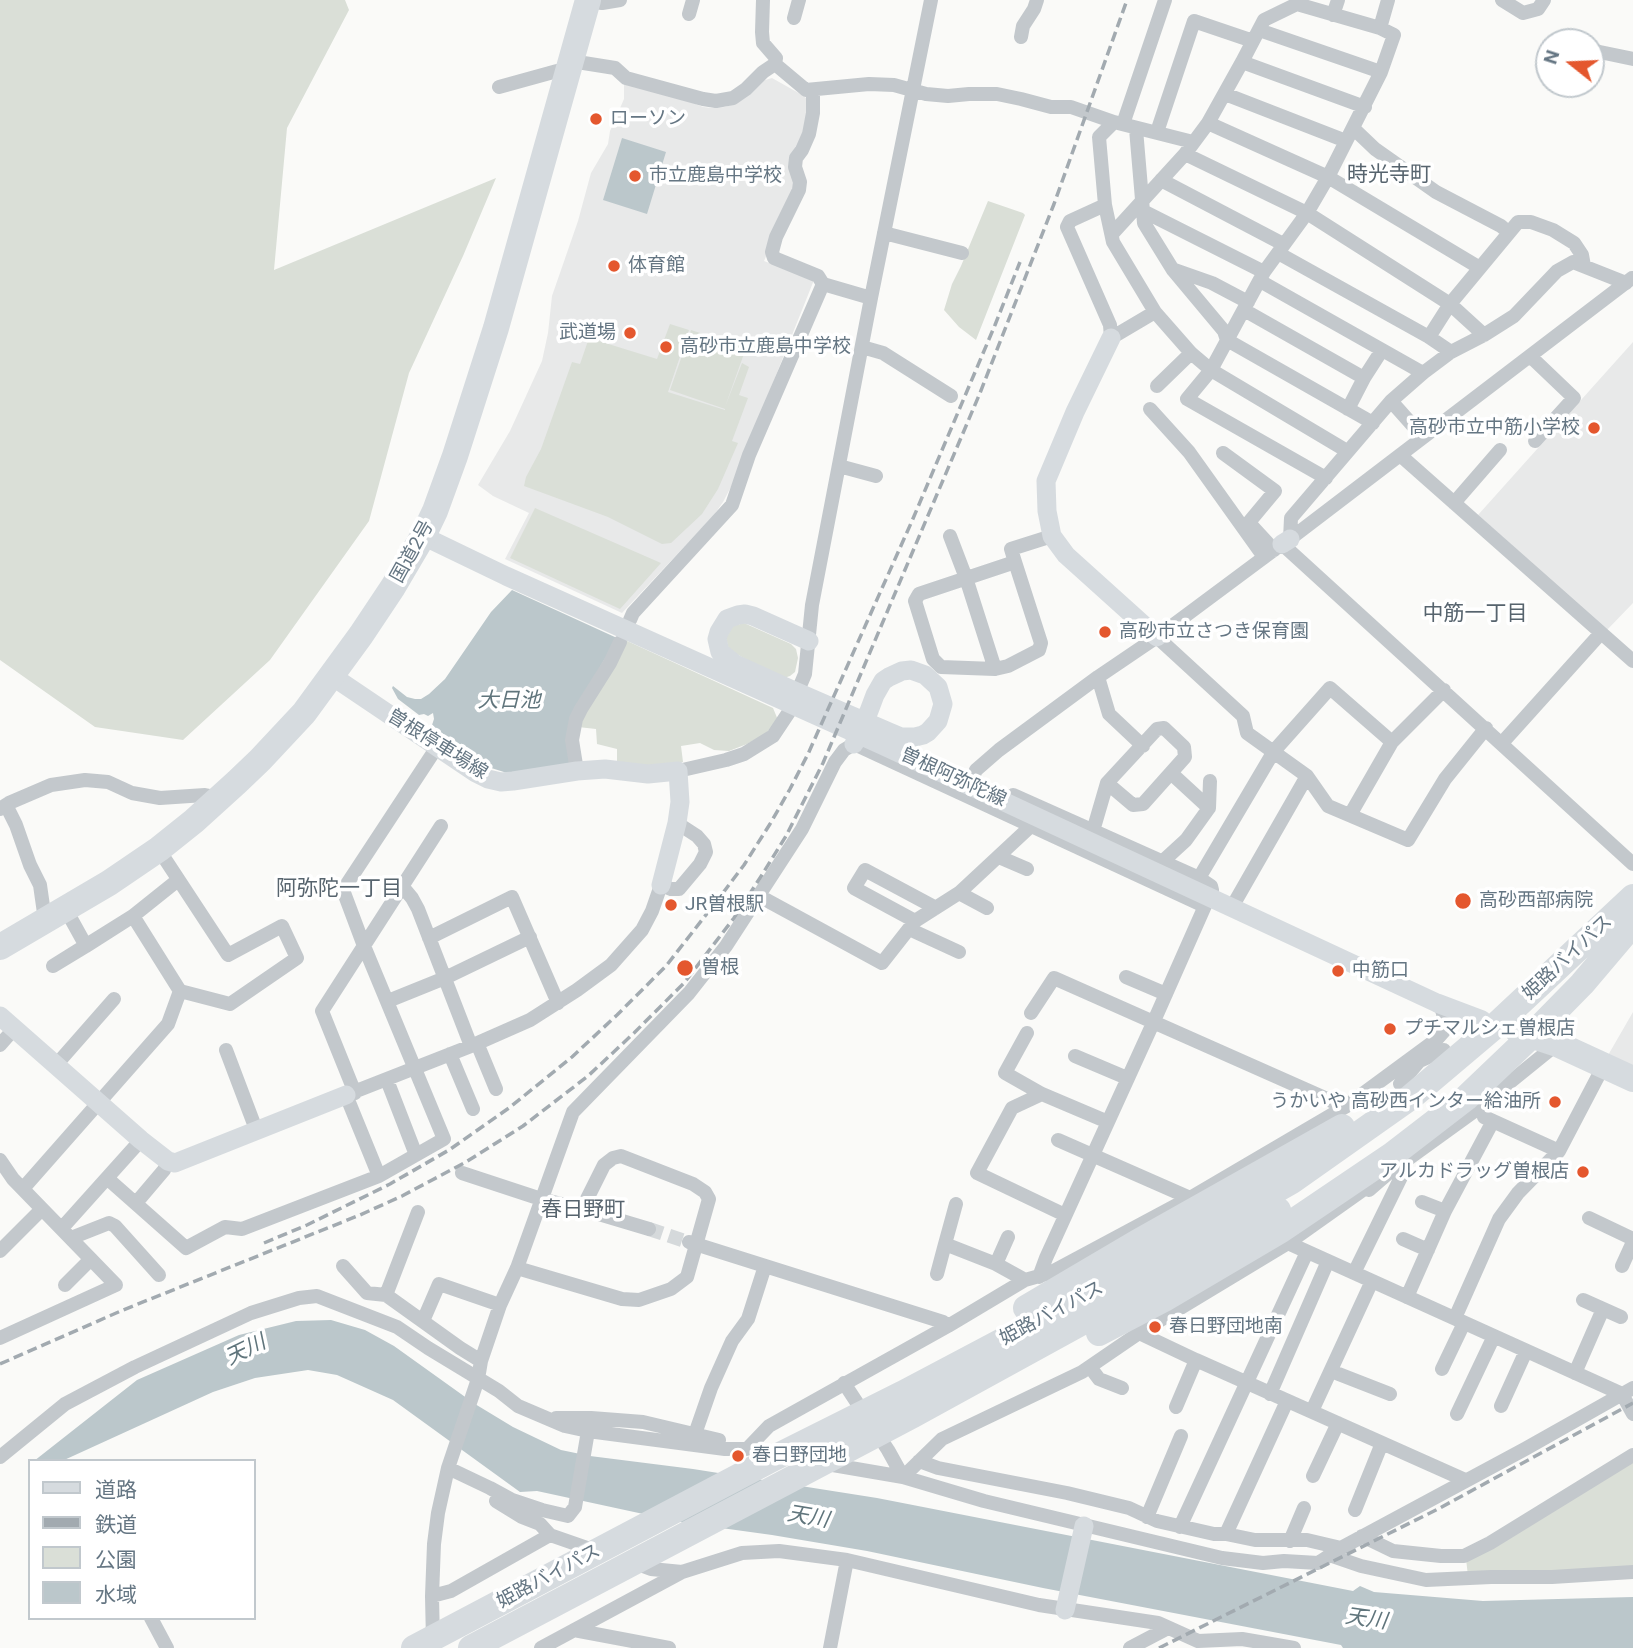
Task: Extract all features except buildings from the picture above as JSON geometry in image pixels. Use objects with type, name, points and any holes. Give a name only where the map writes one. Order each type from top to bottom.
[{"type":"highway","name":"国道2号","points":[[0,947],[109,883],[159,849],[220,798],[304,713],[393,587],[435,511],[455,456],[496,328],[588,0]]},
{"type":"highway","points":[[904,1397],[970,1343],[1052,1306],[1138,1242],[1335,1132],[1395,1079],[1440,1045],[1482,1020],[1633,883]]},
{"type":"highway","name":"姫路バイパス","points":[[471,1648],[589,1571],[772,1459],[904,1397],[1002,1367],[1052,1306],[1127,1275],[1292,1181],[1411,1097],[1494,1026],[1633,897]]},
{"type":"highway","points":[[1052,1306],[1164,1299],[1282,1230],[1392,1155],[1466,1098],[1582,984],[1633,922]]},
{"type":"highway","name":"姫路バイパス","points":[[1052,1306],[1157,1281],[1280,1209],[1423,1109],[1503,1042],[1633,922]]},
{"type":"highway","points":[[1482,1020],[1557,1044],[1633,1079]]},
{"type":"highway","name":"姫路バイパス","points":[[414,1648],[440,1639],[589,1571],[904,1397]]},
{"type":"main road","points":[[1111,338],[1075,412],[1046,481],[1047,511],[1052,536],[1066,555],[1157,637]]},
{"type":"main road","name":"曽根阿弥陀線","points":[[423,536],[506,576],[789,696],[1207,901],[1232,907],[1437,1003],[1482,1020]]},
{"type":"main road","points":[[808,641],[745,614],[727,619],[719,632],[718,646],[726,659],[789,696],[889,732],[907,737],[923,735],[933,727],[943,704],[938,687],[926,675],[911,670],[895,673],[883,681],[875,695],[862,727]]},
{"type":"main road","name":"曽根停車場線","points":[[332,676],[488,779],[501,782],[606,769],[648,774],[678,771]]},
{"type":"main road","points":[[661,885],[677,823],[680,802],[678,771]]},
{"type":"main road","points":[[7,1022],[141,1140],[167,1161],[175,1163],[351,1094]]},
{"type":"main road","points":[[1065,1610],[1084,1526]]},
{"type":"street","points":[[588,0],[602,4],[620,0]]},
{"type":"street","points":[[499,87],[569,68],[615,68],[626,78],[702,99],[716,101],[733,98],[775,64],[776,58],[763,43],[763,0]]},
{"type":"street","points":[[794,18],[799,0]]},
{"type":"street","points":[[678,771],[744,754],[773,736],[789,712],[806,674],[812,605],[931,0]]},
{"type":"street","points":[[1021,37],[1023,26],[1037,0]]},
{"type":"street","points":[[1165,0],[1124,125],[1143,206],[1144,223],[1173,270],[1224,331],[1227,340],[1373,422]]},
{"type":"street","points":[[1333,15],[1338,0]]},
{"type":"street","points":[[1380,28],[1388,0]]},
{"type":"street","points":[[1503,0],[1523,13],[1538,9],[1544,0]]},
{"type":"street","points":[[1112,234],[1143,206],[1208,123],[1264,20],[1293,4],[1380,28],[1394,35],[1365,107],[1328,177],[1307,213],[1262,277],[1211,370],[1188,399],[1326,478]]},
{"type":"street","points":[[1157,132],[1194,22],[1256,36],[1381,72]]},
{"type":"street","points":[[1605,53],[1633,59]]},
{"type":"street","points":[[1242,62],[1365,107]]},
{"type":"street","points":[[775,64],[806,90],[869,84],[894,85],[926,94],[948,96],[997,94],[1051,107],[1071,107],[1124,125],[1157,132],[1307,213],[1450,304],[1483,335]]},
{"type":"street","points":[[813,90],[809,134],[796,158],[799,190],[776,237],[772,252],[774,258],[818,276],[823,284],[871,298]]},
{"type":"street","points":[[1225,94],[1346,141]]},
{"type":"street","points":[[1208,123],[1328,177],[1480,268]]},
{"type":"street","points":[[1124,125],[1099,137],[1105,205],[1113,242],[1156,312],[1191,353],[1211,370],[1347,452]]},
{"type":"street","points":[[1353,128],[1375,149],[1436,192],[1502,226],[1509,233]]},
{"type":"street","points":[[1161,180],[1280,248],[1451,352]]},
{"type":"street","points":[[1105,205],[1070,221],[1067,227],[1110,325],[1111,338],[1156,312]]},
{"type":"street","points":[[1143,206],[1423,373]]},
{"type":"street","points":[[1429,337],[1450,304],[1518,222],[1531,222],[1553,230],[1574,243],[1582,255],[1584,266]]},
{"type":"street","points":[[884,233],[962,253]]},
{"type":"street","points":[[1278,548],[1291,519],[1391,401],[1423,373],[1451,352],[1514,316],[1557,271],[1573,262],[1629,280]]},
{"type":"street","points":[[1173,270],[1212,283],[1364,378]]},
{"type":"street","points":[[965,795],[976,770],[999,750],[1278,548],[1629,280]]},
{"type":"street","points":[[630,620],[633,613],[732,505],[750,455],[823,284]]},
{"type":"street","points":[[862,347],[883,353],[951,397]]},
{"type":"street","points":[[1348,409],[1382,350]]},
{"type":"street","points":[[1157,386],[1191,353]]},
{"type":"street","points":[[1530,356],[1574,398],[1535,441]]},
{"type":"street","points":[[1391,401],[1423,437]]},
{"type":"street","points":[[1150,408],[1278,548]]},
{"type":"street","points":[[1454,503],[1475,468],[1500,450]]},
{"type":"street","points":[[1223,453],[1275,491],[1250,521],[1251,525],[1444,690],[1633,864]]},
{"type":"street","points":[[1400,455],[1633,661]]},
{"type":"street","points":[[839,466],[876,476]]},
{"type":"street","points":[[950,536],[995,669]]},
{"type":"street","points":[[1015,562],[919,594],[915,601],[933,659],[941,667],[995,669],[1008,666],[1039,650],[1041,643],[1011,549],[1052,536]]},
{"type":"street","points":[[1502,743],[1601,633]]},
{"type":"street","points":[[1157,637],[1243,716],[1247,733],[1307,776],[1328,806],[1408,840],[1445,779],[1486,729]]},
{"type":"street","points":[[577,771],[572,740],[576,719],[620,642]]},
{"type":"street","points":[[1098,677],[1109,714],[1143,746]]},
{"type":"street","points":[[1199,878],[1274,751],[1330,688],[1392,742]]},
{"type":"street","points":[[1350,815],[1392,742],[1444,690]]},
{"type":"street","points":[[862,727],[1199,878],[1212,890],[1065,1215],[1052,1306]]},
{"type":"street","points":[[862,727],[965,795],[1207,901]]},
{"type":"street","points":[[440,1639],[432,1596],[436,1534],[448,1468],[500,1305],[517,1268],[573,1112],[689,993],[726,946],[802,829],[839,755],[862,727]]},
{"type":"street","points":[[1093,831],[1107,783],[1157,729],[1164,729],[1184,747],[1185,757],[1143,804],[1133,805],[1107,783]]},
{"type":"street","points":[[108,1179],[186,1248],[225,1227],[242,1230],[379,1176],[444,1139],[343,890],[437,747]]},
{"type":"street","points":[[1171,773],[1209,808]]},
{"type":"street","points":[[1232,907],[1307,776]]},
{"type":"street","points":[[86,946],[55,914],[30,865],[16,825],[3,807],[51,785],[85,780],[108,782],[132,793],[160,798],[205,795],[220,798]]},
{"type":"street","points":[[1162,862],[1186,840],[1209,808],[1210,782]]},
{"type":"street","points":[[351,1094],[530,1020],[611,965],[642,930],[661,885],[671,889],[679,888],[700,864],[706,852],[704,844],[697,836],[677,823]]},
{"type":"street","points":[[379,1176],[322,1011],[441,826]]},
{"type":"street","points":[[759,896],[882,963],[912,925],[959,893],[1031,826]]},
{"type":"street","points":[[133,916],[180,991],[230,1004],[297,958],[282,926],[228,955],[163,856]]},
{"type":"street","points":[[999,857],[1027,869]]},
{"type":"street","points":[[936,908],[864,870],[854,888],[959,953]]},
{"type":"street","points":[[133,916],[53,966],[86,946],[133,916],[178,880]]},
{"type":"street","points":[[402,886],[412,898],[444,978],[496,1089]]},
{"type":"street","points":[[959,893],[987,908]]},
{"type":"street","points":[[429,937],[512,898],[558,1003]]},
{"type":"street","points":[[388,1001],[530,937]]},
{"type":"street","points":[[1126,977],[1166,994]]},
{"type":"street","points":[[1032,1014],[1054,978],[1345,1107]]},
{"type":"street","points":[[27,1184],[168,1024],[180,991]]},
{"type":"street","points":[[56,1065],[114,999]]},
{"type":"street","points":[[0,1457],[65,1404],[135,1367],[251,1313],[299,1298],[317,1296],[397,1327],[476,1385],[499,1391],[519,1406],[565,1426],[725,1449],[747,1449],[769,1426],[948,1326],[1052,1306],[1094,1249],[1190,1198],[1395,1079],[1440,1045],[1445,1023],[1441,1007],[1437,1003]]},
{"type":"street","points":[[0,1045],[7,1022]]},
{"type":"street","points":[[1027,1033],[1005,1073],[1042,1094],[1108,1122]]},
{"type":"street","points":[[1514,1079],[1532,1035]]},
{"type":"street","points":[[903,1477],[942,1439],[1082,1372],[1139,1333],[1289,1243],[1473,1112],[1557,1044]]},
{"type":"street","points":[[226,1051],[227,1072],[257,1132]]},
{"type":"street","points":[[450,1054],[473,1109]]},
{"type":"street","points":[[1074,1056],[1127,1078]]},
{"type":"street","points":[[1442,1369],[1499,1219],[1518,1193],[1559,1151],[1604,1065]]},
{"type":"street","points":[[387,1080],[416,1155]]},
{"type":"street","points":[[1042,1094],[1012,1108],[971,1171],[1065,1215]]},
{"type":"street","points":[[1473,1112],[1559,1151]]},
{"type":"street","points":[[1407,1297],[1445,1211],[1493,1121]]},
{"type":"street","points":[[66,1233],[141,1140]]},
{"type":"street","points":[[1058,1140],[1190,1198]]},
{"type":"street","points":[[517,1268],[622,1299],[639,1300],[671,1290],[687,1278],[692,1243],[709,1199],[705,1192],[693,1184],[621,1156],[612,1158],[604,1166],[582,1209]]},
{"type":"street","points":[[0,1160],[13,1179],[117,1285],[0,1338]]},
{"type":"street","points":[[136,1203],[164,1170],[167,1161]]},
{"type":"street","points":[[1347,1210],[1399,1164]]},
{"type":"street","points":[[1354,1273],[1402,1173],[1399,1164]]},
{"type":"street","points":[[462,1173],[541,1199],[649,1229]]},
{"type":"street","points":[[1422,1202],[1445,1211]]},
{"type":"street","points":[[937,1274],[956,1203]]},
{"type":"street","points":[[0,1249],[42,1209]]},
{"type":"street","points":[[386,1295],[411,1217]]},
{"type":"street","points":[[1589,1218],[1633,1241],[1622,1266]]},
{"type":"street","points":[[66,1233],[109,1223],[115,1226],[159,1275]]},
{"type":"street","points":[[996,1264],[1008,1237]]},
{"type":"street","points":[[1404,1239],[1428,1250]]},
{"type":"street","points":[[692,1243],[943,1322],[948,1326]]},
{"type":"street","points":[[1289,1243],[1575,1373],[1627,1391]]},
{"type":"street","points":[[945,1244],[996,1264],[1052,1306]]},
{"type":"street","points":[[1094,1249],[1139,1333],[1465,1480]]},
{"type":"street","points":[[1180,1527],[1307,1252]]},
{"type":"street","points":[[65,1285],[91,1259]]},
{"type":"street","points":[[1270,1394],[1328,1261]]},
{"type":"street","points":[[344,1266],[367,1293],[386,1295],[481,1361]]},
{"type":"street","points":[[695,1434],[711,1388],[732,1341],[748,1319],[765,1266]]},
{"type":"street","points":[[1312,1411],[1372,1281]]},
{"type":"street","points":[[422,1321],[439,1284],[500,1305]]},
{"type":"street","points":[[1583,1300],[1621,1317]]},
{"type":"street","points":[[1575,1373],[1603,1309]]},
{"type":"street","points":[[1457,1414],[1494,1336]]},
{"type":"street","points":[[1501,1406],[1526,1351]]},
{"type":"street","points":[[1176,1407],[1196,1360]]},
{"type":"street","points":[[1090,1367],[1099,1378],[1122,1388]]},
{"type":"street","points":[[1331,1371],[1390,1394]]},
{"type":"street","points":[[844,1383],[903,1477]]},
{"type":"street","points":[[538,1415],[643,1422],[747,1449],[903,1477],[984,1501],[1222,1558],[1263,1563],[1284,1560],[1318,1563],[1335,1551],[1627,1391]]},
{"type":"street","points":[[1627,1391],[1633,1413]]},
{"type":"street","points":[[1226,1534],[1287,1401]]},
{"type":"street","points":[[1313,1476],[1338,1423]]},
{"type":"street","points":[[448,1468],[512,1500],[568,1516],[575,1507],[588,1431]]},
{"type":"street","points":[[1147,1517],[1174,1466],[1181,1436]]},
{"type":"street","points":[[1354,1510],[1382,1443]]},
{"type":"street","points":[[1362,1536],[1393,1551],[1464,1556],[1490,1543],[1633,1455]]},
{"type":"street","points":[[919,1461],[938,1468],[1129,1508],[1157,1521],[1213,1534],[1255,1540],[1307,1540],[1335,1551],[1361,1566],[1426,1580],[1633,1572]]},
{"type":"street","points":[[478,1483],[486,1494],[522,1517],[540,1524],[550,1535],[651,1569],[682,1572]]},
{"type":"street","points":[[1290,1541],[1304,1508]]},
{"type":"street","points":[[432,1596],[451,1591],[550,1535]]},
{"type":"street","points":[[541,1648],[682,1572],[742,1553],[779,1551],[847,1560],[1065,1610],[1158,1623],[1198,1641],[1294,1648]]},
{"type":"street","points":[[830,1648],[847,1560]]},
{"type":"street","points":[[152,1620],[167,1648]]},
{"type":"street","points":[[1130,1648],[1168,1628]]},
{"type":"street","points":[[574,1630],[670,1648]]},
{"type":"street","points":[[1196,1648],[1212,1641]]},
{"type":"shaded area","name":"高砂市立鹿島中学校","points":[[772,78],[809,101],[795,186],[764,261],[814,280],[723,502],[622,613],[505,559],[529,513],[493,496],[478,485],[510,431],[542,361],[552,296],[578,221],[591,173],[608,144],[610,131],[624,99],[624,84],[712,108],[736,103],[762,81]]},
{"type":"shaded area","name":"高砂市立中筋小学校","points":[[1633,342],[1633,603],[1607,630],[1478,515]]},
{"type":"shaded area","points":[[1633,1012],[1633,1069],[1607,1057]]},
{"type":"green space","points":[[0,0],[345,0],[349,10],[287,128],[274,270],[496,178],[409,373],[369,521],[270,660],[183,740],[95,727],[0,660]]},
{"type":"green space","points":[[988,201],[1025,215],[976,340],[959,327],[944,310],[952,284]]},
{"type":"green space","points":[[670,324],[689,330],[668,392],[725,410],[670,390],[691,330],[746,348],[725,407],[742,363],[749,367],[739,395],[748,398],[732,441],[738,443],[718,489],[702,514],[671,543],[662,544],[608,517],[524,486],[541,449],[572,362],[580,364],[589,338],[657,359]]},
{"type":"green space","points":[[535,508],[661,563],[620,609],[510,558]]},
{"type":"green space","points":[[744,623],[791,644],[796,649],[798,658],[795,672],[784,678],[777,676],[729,650],[726,638],[733,626]]},
{"type":"green space","points":[[625,640],[773,708],[778,720],[765,734],[729,751],[714,750],[700,743],[681,746],[683,762],[640,766],[617,763],[617,749],[597,744],[596,729],[578,727]]},
{"type":"green space","points":[[1633,1460],[1633,1569],[1468,1576],[1466,1559]]},
{"type":"water","name":"市立鹿島中学校","points":[[622,138],[666,152],[647,214],[603,200]]},
{"type":"water","name":"大日池","points":[[512,590],[617,638],[590,684],[571,764],[507,773],[482,765],[432,725],[433,713],[428,716],[419,715],[398,699],[392,688],[393,686],[407,697],[415,699],[429,694],[445,679],[491,612]]},
{"type":"water","name":"天川","points":[[331,1320],[365,1330],[394,1346],[475,1404],[513,1427],[561,1450],[877,1498],[1353,1591],[1360,1586],[1374,1592],[1483,1601],[1633,1597],[1633,1648],[1343,1648],[1341,1645],[867,1551],[685,1523],[537,1491],[520,1492],[393,1400],[337,1375],[308,1370],[255,1378],[213,1392],[66,1459],[37,1459],[137,1380],[239,1335],[296,1321]]},
{"type":"tunnel","points":[[649,1229],[688,1242]]},
{"type":"railway","points":[[0,1364],[123,1310],[360,1215],[466,1162],[523,1126],[588,1076],[684,983],[734,918],[760,878],[786,836],[823,763],[980,393],[1054,204],[1127,0]]},
{"type":"railway","points":[[264,1243],[390,1184],[449,1150],[509,1108],[572,1057],[617,1015],[666,966],[716,902],[770,824],[808,754],[912,521],[1020,262]]},
{"type":"railway","points":[[1159,1648],[1438,1509],[1633,1403]]},
{"type":"place","name":"ローソン","points":[[596,119]]},
{"type":"place","name":"市立鹿島中学校","points":[[635,176]]},
{"type":"place","name":"体育館","points":[[614,266]]},
{"type":"place","name":"武道場","points":[[630,333]]},
{"type":"place","name":"高砂市立鹿島中学校","points":[[666,347]]},
{"type":"place","name":"高砂市立中筋小学校","points":[[1594,428]]},
{"type":"place","name":"高砂市立さつき保育園","points":[[1105,632]]},
{"type":"place","name":"高砂西部病院","points":[[1463,901]]},
{"type":"place","name":"JR曽根駅","points":[[671,905]]},
{"type":"place","name":"曽根","points":[[685,968]]},
{"type":"place","name":"中筋口","points":[[1338,971]]},
{"type":"place","name":"プチマルシェ曽根店","points":[[1390,1029]]},
{"type":"place","name":"うかいや 高砂西インター給油所","points":[[1555,1102]]},
{"type":"place","name":"アルカドラッグ曽根店","points":[[1583,1172]]},
{"type":"place","name":"春日野団地南","points":[[1155,1327]]},
{"type":"place","name":"春日野団地","points":[[738,1456]]},
{"type":"district","name":"時光寺町","points":[[1389,176]]},
{"type":"district","name":"中筋一丁目","points":[[1475,615]]},
{"type":"district","name":"阿弥陀一丁目","points":[[339,890]]},
{"type":"district","name":"春日野町","points":[[583,1211]]}]
